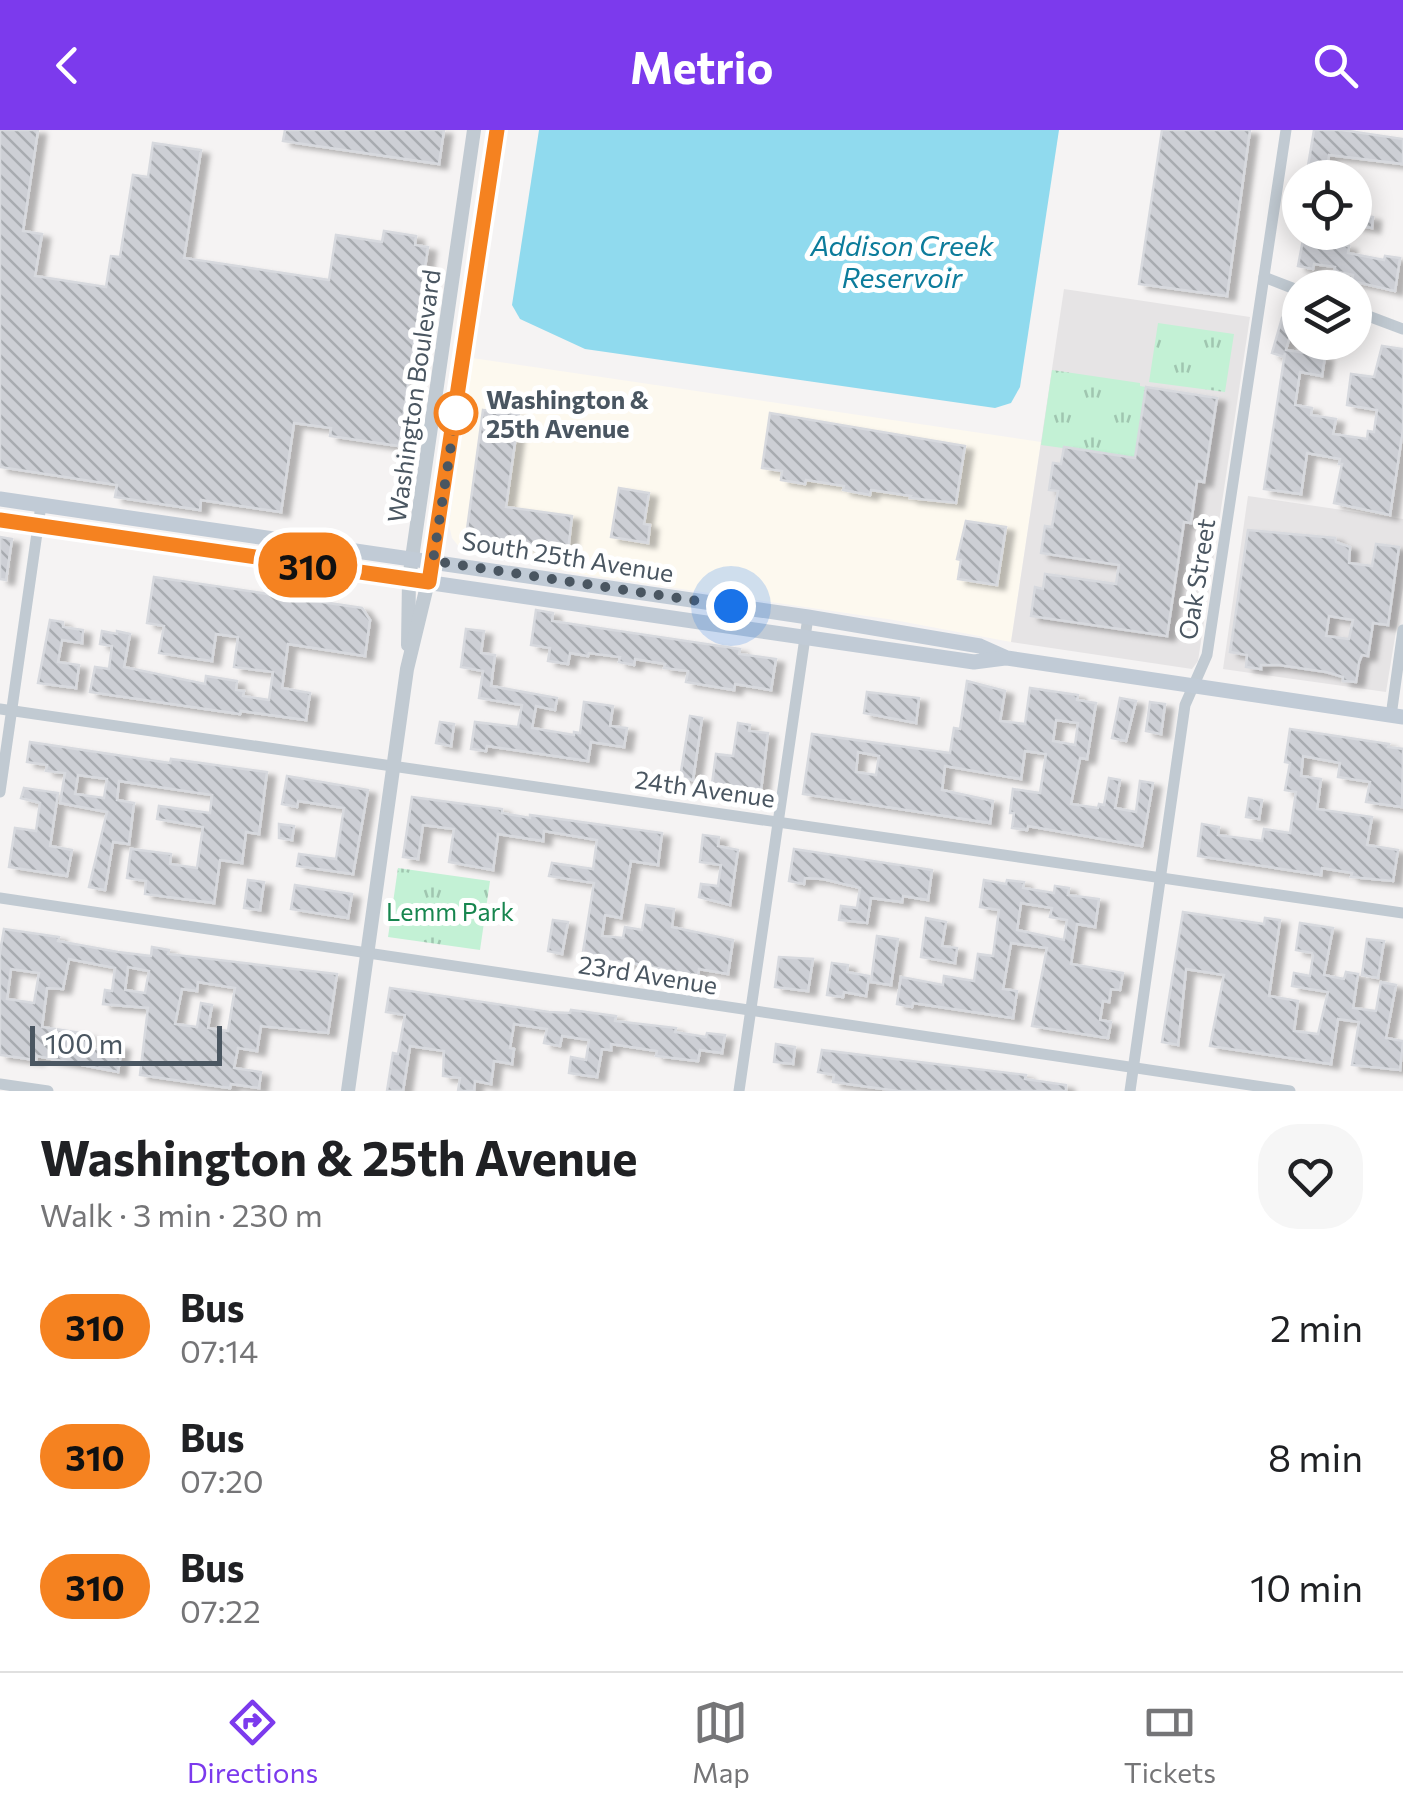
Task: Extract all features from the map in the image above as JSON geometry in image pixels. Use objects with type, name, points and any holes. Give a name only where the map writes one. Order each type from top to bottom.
[{"type":"main road","name":"South 25th Avenue","points":[[0,499],[808,617],[980,646],[1007,658]]},
{"type":"main road","name":"South 25th Avenue","points":[[0,520],[974,662],[1007,658],[1397,716]]},
{"type":"main road","points":[[690,622],[693,600]]},
{"type":"street","name":"Washington Boulevard","points":[[348,1091],[407,669],[409,579],[474,130]]},
{"type":"street","name":"Washington Boulevard","points":[[407,669],[433,561],[497,130]]},
{"type":"street","name":"Oak Street","points":[[1130,1091],[1184,706],[1207,656],[1286,130]]},
{"type":"street","points":[[1264,278],[1282,284]]},
{"type":"street","points":[[1372,317],[1403,329]]},
{"type":"street","points":[[0,792],[6,710],[41,505]]},
{"type":"street","points":[[739,1091],[808,617]]},
{"type":"street","points":[[1397,716],[1403,630]]},
{"type":"street","name":"24th Avenue","points":[[6,710],[1403,913]]},
{"type":"street","name":"23rd Avenue","points":[[0,898],[1290,1091]]},
{"type":"street","points":[[0,1084],[48,1091]]},
{"type":"shaded area","points":[[1064,289],[1250,317],[1198,661],[1192,669],[1011,642]]},
{"type":"shaded area","points":[[472,358],[1041,442],[1011,642],[894,620],[579,574],[460,548],[449,525]]},
{"type":"shaded area","points":[[1248,496],[1403,519],[1403,588],[1386,692],[1223,669]]},
{"type":"green space","points":[[1158,323],[1234,334],[1225,392],[1149,382]]},
{"type":"green space","points":[[1052,370],[1146,387],[1135,458],[1041,445]]},
{"type":"green space","name":"Lemm Park","points":[[398,868],[490,881],[480,950],[388,937]]},
{"type":"water","name":"Addison Creek Reservoir","points":[[539,130],[1059,130],[1020,387],[1011,403],[995,408],[585,349],[520,319],[512,305]]},
{"type":"building","points":[[0,130],[38,130],[23,231],[42,234],[35,276],[106,287],[111,256],[120,257],[133,175],[148,177],[153,143],[201,150],[184,258],[329,280],[336,235],[382,242],[384,231],[416,236],[415,245],[428,247],[399,446],[330,436],[331,428],[294,423],[281,512],[201,500],[200,510],[115,497],[117,485],[0,467]]},
{"type":"building","points":[[285,130],[444,130],[439,164],[283,141]]},
{"type":"building","points":[[1162,130],[1250,130],[1227,296],[1139,284]]},
{"type":"building","points":[[1314,130],[1403,139],[1403,164],[1329,155],[1328,160],[1309,160]]},
{"type":"building","points":[[1301,250],[1348,250],[1348,253],[1384,260],[1385,256],[1400,258],[1395,291],[1372,286],[1372,270],[1298,266]]},
{"type":"building","points":[[1282,318],[1282,356],[1272,353]]},
{"type":"building","points":[[1382,346],[1403,349],[1403,429],[1390,515],[1334,503],[1340,459],[1307,453],[1301,494],[1264,489],[1284,360],[1324,360],[1322,376],[1300,372],[1295,405],[1312,408],[1311,415],[1336,419],[1333,434],[1367,439],[1368,431],[1374,432],[1377,410],[1347,405],[1351,374],[1374,377]]},
{"type":"building","points":[[1146,387],[1217,398],[1204,482],[1197,481],[1191,523],[1184,522],[1167,636],[1031,616],[1035,587],[1043,589],[1045,574],[1116,584],[1119,565],[1041,553],[1045,526],[1052,527],[1058,491],[1049,490],[1053,463],[1061,464],[1064,447],[1135,458]]},
{"type":"building","points":[[483,410],[519,414],[506,507],[572,516],[568,551],[466,537]]},
{"type":"building","points":[[770,413],[965,446],[956,503],[871,490],[870,495],[843,490],[844,486],[781,480],[782,471],[762,468]]},
{"type":"building","points":[[619,488],[649,493],[644,524],[650,525],[648,543],[611,537]]},
{"type":"building","points":[[966,521],[1006,527],[997,585],[958,579],[961,560],[957,559]]},
{"type":"building","points":[[1248,530],[1335,538],[1350,547],[1349,563],[1372,566],[1376,544],[1399,547],[1388,625],[1373,623],[1368,656],[1362,655],[1356,682],[1343,681],[1343,677],[1326,672],[1279,665],[1246,667],[1247,655],[1230,652]],"holes":[[[1329,616],[1353,620],[1349,639],[1326,636]]]},
{"type":"building","points":[[0,537],[12,539],[6,580],[0,579]]},
{"type":"building","points":[[154,577],[362,608],[370,620],[365,656],[288,644],[282,688],[310,693],[306,720],[90,692],[95,667],[109,669],[112,646],[100,644],[102,631],[117,631],[130,634],[124,667],[205,684],[206,676],[237,681],[236,690],[244,691],[243,696],[269,700],[273,672],[234,667],[238,637],[216,634],[212,661],[159,653],[164,626],[147,623]]},
{"type":"building","points":[[536,610],[553,613],[552,621],[740,649],[739,654],[776,659],[771,690],[735,684],[734,690],[686,682],[688,671],[635,659],[634,665],[619,662],[620,657],[570,653],[568,664],[548,661],[550,648],[531,645]]},
{"type":"building","points":[[50,620],[83,630],[82,643],[62,640],[58,662],[79,665],[76,688],[38,683]]},
{"type":"building","points":[[466,629],[484,631],[481,653],[495,655],[491,686],[557,698],[555,710],[536,706],[532,728],[574,735],[580,733],[584,702],[613,706],[610,726],[627,728],[624,747],[591,742],[588,761],[487,746],[486,751],[471,749],[475,722],[518,727],[522,705],[479,698],[483,671],[461,667]]},
{"type":"building","points":[[967,681],[1005,691],[1000,721],[1025,724],[1030,688],[1078,695],[1077,700],[1096,703],[1087,759],[1080,758],[1071,804],[1098,808],[1099,804],[1104,805],[1109,778],[1120,780],[1115,808],[1136,812],[1140,781],[1153,783],[1142,846],[1028,826],[1027,830],[1012,828],[1013,789],[1040,793],[1046,754],[1025,751],[1021,779],[945,766],[942,790],[993,801],[990,823],[803,794],[812,734],[950,753],[954,728],[960,729]],"holes":[[[1056,720],[1078,723],[1075,745],[1053,741]],[[858,752],[879,756],[876,775],[856,772]]]},
{"type":"building","points":[[867,692],[919,698],[916,723],[864,713]]},
{"type":"building","points":[[1120,698],[1136,701],[1126,741],[1112,738]]},
{"type":"building","points":[[1150,702],[1165,704],[1161,734],[1146,731]]},
{"type":"building","points":[[690,716],[702,718],[693,780],[680,778]]},
{"type":"building","points":[[440,722],[454,724],[451,746],[436,743]]},
{"type":"building","points":[[738,723],[750,725],[749,731],[768,733],[761,790],[712,784],[716,754],[733,756]]},
{"type":"building","points":[[1290,729],[1403,749],[1402,807],[1366,802],[1370,782],[1338,777],[1340,763],[1303,756],[1301,776],[1321,779],[1317,809],[1372,817],[1367,845],[1398,850],[1393,881],[1351,877],[1352,873],[1322,868],[1321,875],[1198,856],[1202,824],[1219,827],[1218,835],[1262,841],[1264,829],[1290,833],[1296,792],[1285,790]]},
{"type":"building","points":[[30,742],[170,763],[171,759],[267,772],[259,834],[246,832],[242,863],[220,860],[214,903],[145,894],[146,881],[127,878],[131,849],[171,854],[170,864],[197,868],[203,827],[157,819],[159,806],[210,813],[212,795],[119,781],[117,800],[134,803],[129,844],[113,842],[105,890],[89,887],[107,812],[60,803],[65,773],[46,771],[47,765],[27,762]],"holes":[[[78,775],[107,779],[104,798],[75,794]]]},
{"type":"building","points":[[287,776],[368,790],[353,874],[297,866],[299,854],[336,859],[344,808],[298,801],[297,807],[282,804]]},
{"type":"building","points":[[24,788],[58,793],[50,846],[72,850],[67,876],[9,867],[15,828],[36,831],[40,803],[21,798]]},
{"type":"building","points":[[412,797],[502,809],[502,813],[530,818],[662,833],[658,865],[631,861],[621,918],[605,915],[602,936],[623,938],[625,927],[642,930],[646,905],[674,909],[672,927],[733,940],[728,974],[699,969],[698,976],[582,958],[594,883],[549,876],[552,863],[593,869],[597,840],[544,831],[543,841],[498,834],[493,870],[449,862],[454,829],[423,825],[418,859],[403,857]]},
{"type":"building","points":[[1249,798],[1262,800],[1259,819],[1246,817]]},
{"type":"building","points":[[279,824],[294,826],[292,840],[279,838]]},
{"type":"building","points":[[703,835],[719,837],[718,846],[738,850],[730,905],[699,897],[701,884],[718,886],[721,865],[700,862]]},
{"type":"building","points":[[794,849],[932,870],[928,900],[903,896],[902,902],[871,898],[867,923],[839,920],[841,906],[857,908],[860,888],[823,879],[805,878],[804,884],[789,881]]},
{"type":"building","points":[[248,880],[264,882],[260,910],[244,908]]},
{"type":"building","points":[[984,880],[1024,882],[1023,888],[1054,893],[1055,886],[1069,888],[1068,895],[1099,899],[1095,927],[1077,924],[1071,964],[1123,973],[1120,990],[1111,989],[1109,1002],[1103,1001],[1100,1020],[1111,1022],[1108,1038],[1032,1026],[1047,948],[1011,943],[1003,989],[1017,991],[1013,1018],[897,1004],[901,977],[943,985],[944,976],[974,981],[978,954],[993,956],[999,910],[980,907]],"holes":[[[1021,903],[1052,908],[1050,917],[1067,920],[1064,940],[1017,930]]]},
{"type":"building","points":[[295,885],[352,894],[348,918],[291,909]]},
{"type":"building","points":[[1183,912],[1264,924],[1265,918],[1280,920],[1269,996],[1298,1001],[1294,1031],[1318,1034],[1328,992],[1292,986],[1294,973],[1310,976],[1313,956],[1296,950],[1300,923],[1333,928],[1324,975],[1344,979],[1346,972],[1358,974],[1353,1008],[1376,1011],[1381,982],[1396,985],[1386,1038],[1403,1041],[1400,1070],[1352,1065],[1359,1022],[1338,1019],[1331,1064],[1210,1046],[1224,975],[1186,969],[1178,1045],[1162,1042]]},
{"type":"building","points":[[926,918],[946,922],[942,946],[957,948],[955,963],[921,957]]},
{"type":"building","points":[[553,920],[568,922],[562,954],[548,951]]},
{"type":"building","points":[[4,929],[59,937],[58,941],[118,952],[151,956],[152,947],[169,950],[168,954],[337,974],[328,1033],[261,1026],[257,1051],[238,1048],[234,1068],[261,1072],[259,1088],[231,1084],[230,1088],[140,1075],[148,1008],[103,1004],[105,990],[112,991],[115,968],[69,959],[63,989],[47,988],[42,1027],[88,1034],[86,1047],[107,1051],[108,1044],[122,1046],[118,1072],[37,1056],[36,1060],[0,1055],[0,952]],"holes":[[[128,967],[149,971],[145,993],[125,990]],[[11,969],[39,973],[34,1003],[7,999]],[[198,982],[235,988],[228,1031],[208,1028],[212,1005],[201,1003],[197,1027],[175,1024],[182,989],[197,991]]]},
{"type":"building","points":[[877,936],[898,939],[891,985],[871,982]]},
{"type":"building","points":[[1367,939],[1384,941],[1378,978],[1362,975]]},
{"type":"building","points":[[779,957],[813,959],[808,991],[775,987]]},
{"type":"building","points":[[832,963],[848,965],[847,972],[869,976],[866,996],[844,992],[843,997],[827,995]]},
{"type":"building","points":[[390,988],[549,1012],[571,1010],[616,1016],[615,1021],[676,1028],[675,1032],[706,1037],[707,1033],[725,1035],[722,1053],[700,1050],[698,1061],[656,1056],[657,1051],[611,1044],[611,1050],[602,1049],[597,1077],[582,1075],[569,1073],[571,1057],[586,1060],[589,1040],[562,1036],[560,1046],[544,1043],[547,1029],[514,1024],[512,1064],[494,1061],[491,1084],[475,1081],[474,1091],[458,1091],[460,1078],[443,1076],[444,1051],[410,1046],[403,1091],[387,1091],[405,1015],[386,1012]]},
{"type":"building","points":[[776,1044],[795,1047],[793,1064],[774,1062]]},
{"type":"building","points":[[822,1050],[1026,1075],[1025,1079],[1066,1085],[1066,1091],[898,1091],[833,1082],[834,1075],[818,1072]]},
{"type":"bus line","name":"310","points":[[0,520],[429,582],[497,130]]},
{"type":"place","name":"Washington & 25th Avenue","points":[[456,413]]},
{"type":"route","points":[[456,413],[433,561],[731,606]]}]
